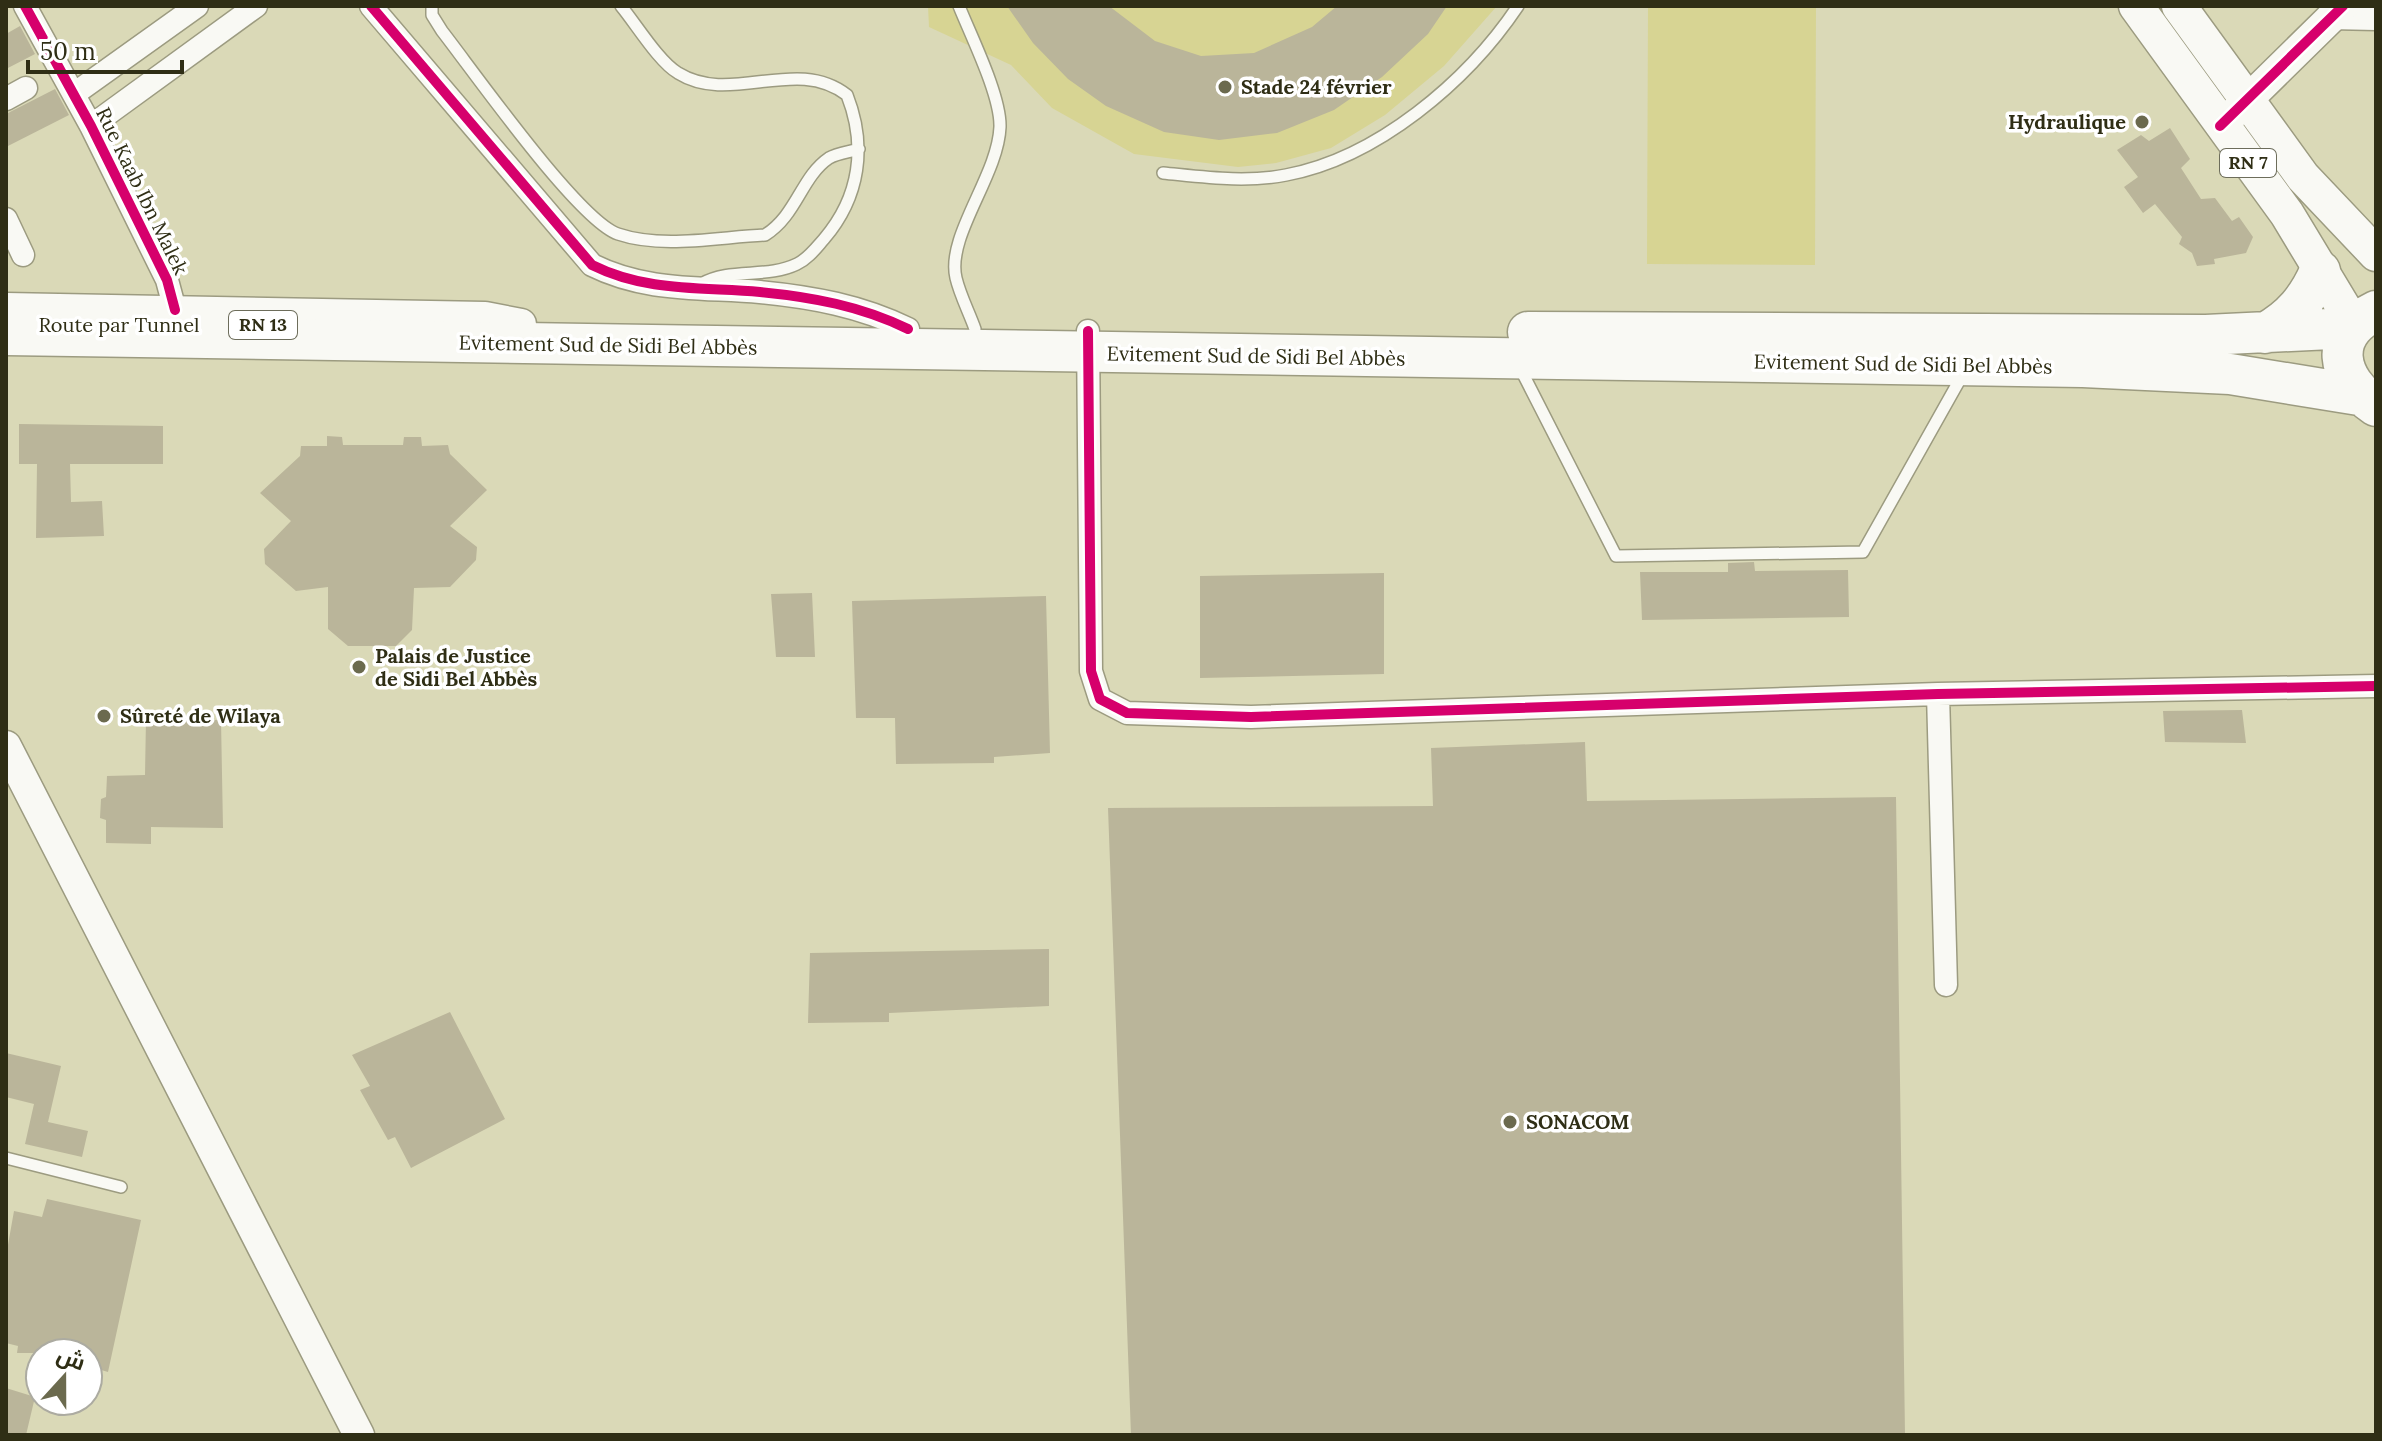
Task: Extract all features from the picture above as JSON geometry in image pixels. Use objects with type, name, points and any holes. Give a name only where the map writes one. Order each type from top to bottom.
[{"type":"highway","points":[[2265,333],[2299,307],[2320,271]]},
{"type":"highway","name":"Evitement Sud de Sidi Bel Abbès","points":[[6,335],[941,336],[1512,352],[1975,349],[2265,333],[2360,321]]},
{"type":"highway","points":[[2360,321],[2346,337],[2343,361],[2344,371],[2368,401]]},
{"type":"highway","name":"Route par Tunnel","points":[[6,323],[523,335]]},
{"type":"highway","name":"Evitement Sud de Sidi Bel Abbès","points":[[1088,342],[1975,349],[2230,374],[2368,401]]},
{"type":"main road","name":"RN 7","points":[[2136,6],[2220,126],[2287,214],[2320,271],[2360,321]]},
{"type":"main road","name":"RN 7","points":[[2179,6],[2312,187],[2376,254]]},
{"type":"main road","points":[[2220,126],[2336,12]]},
{"type":"main road","points":[[2171,56],[2199,34]]},
{"type":"main road","points":[[6,308],[485,317],[523,335]]},
{"type":"main road","points":[[6,349],[477,352],[523,335]]},
{"type":"main road","points":[[6,746],[359,1435]]},
{"type":"street","name":"Rue Kaab Ibn Malek","points":[[25,6],[91,126],[167,280],[175,310]]},
{"type":"street","points":[[74,94],[197,6]]},
{"type":"street","points":[[91,126],[256,6]]},
{"type":"street","points":[[371,6],[592,265],[619,279],[649,286],[825,300],[872,311],[941,336]]},
{"type":"street","points":[[2336,12],[2376,19]]},
{"type":"street","points":[[6,219],[23,255]]},
{"type":"street","points":[[1088,342],[1091,671],[1100,699],[1127,713],[1251,717],[1938,694],[2376,686]]},
{"type":"street","points":[[1938,694],[1946,985]]},
{"type":"lane","points":[[432,6],[432,15],[442,31],[555,175],[591,215],[616,233],[650,241],[765,235],[781,225],[821,165],[831,156],[859,149]]},
{"type":"lane","points":[[621,6],[675,71],[695,82],[720,86],[788,78],[815,79],[837,87],[847,95],[858,128],[859,167],[846,205],[812,253],[798,264],[777,270],[714,276],[693,288]]},
{"type":"lane","points":[[941,336],[955,275],[957,248],[996,158],[1000,124],[988,77],[959,6]]},
{"type":"lane","points":[[1163,173],[1229,179],[1286,175],[1355,153],[1398,128],[1447,86],[1518,6]]},
{"type":"lane","points":[[1512,352],[1616,556],[1863,552],[1975,349]]},
{"type":"lane","points":[[6,1158],[121,1187]]},
{"type":"shaded area","name":"Stade 24 février","points":[[928,6],[1497,6],[1444,66],[1385,115],[1331,148],[1276,163],[1238,167],[1134,154],[1052,108],[1011,65],[929,27]]},
{"type":"shaded area","points":[[1648,6],[1816,6],[1815,265],[1647,264]]},
{"type":"building","points":[[1007,6],[1109,6],[1155,41],[1201,56],[1254,53],[1312,27],[1337,6],[1447,6],[1428,34],[1382,77],[1334,110],[1277,133],[1219,140],[1164,132],[1106,106],[1068,79],[1033,43]]},
{"type":"building","points":[[20,26],[35,54],[6,69],[6,34]]},
{"type":"building","points":[[55,89],[69,115],[6,147],[6,114]]},
{"type":"building","points":[[2170,128],[2190,159],[2181,168],[2201,199],[2215,198],[2232,221],[2239,217],[2253,237],[2246,253],[2214,259],[2215,264],[2197,266],[2192,253],[2179,244],[2182,237],[2155,204],[2143,213],[2124,187],[2138,177],[2117,150],[2141,135],[2149,141]]},
{"type":"building","points":[[19,424],[163,426],[163,464],[70,464],[71,502],[102,501],[104,536],[36,538],[37,464],[19,464]]},
{"type":"building","points":[[327,436],[342,437],[343,445],[403,445],[404,437],[421,437],[422,446],[448,445],[450,454],[487,490],[450,526],[477,547],[476,560],[450,587],[414,588],[412,630],[396,646],[348,646],[328,629],[328,587],[296,591],[265,564],[264,549],[291,521],[260,493],[300,456],[301,446],[327,446]]},
{"type":"building","points":[[1754,562],[1755,571],[1848,570],[1849,617],[1642,620],[1640,572],[1728,572],[1728,563]]},
{"type":"building","points":[[1384,573],[1384,674],[1200,678],[1200,576]]},
{"type":"building","points":[[812,593],[815,657],[776,657],[771,594]]},
{"type":"building","points":[[1046,596],[1050,753],[994,757],[994,763],[896,764],[895,718],[856,718],[852,601]]},
{"type":"building","points":[[2242,710],[2246,743],[2165,742],[2163,711]]},
{"type":"building","points":[[146,719],[221,720],[223,828],[151,827],[151,844],[106,843],[106,820],[100,818],[101,799],[106,797],[107,776],[145,775]]},
{"type":"building","name":"SONACOM","points":[[1585,742],[1587,801],[1896,797],[1905,1435],[1131,1435],[1108,808],[1433,806],[1431,748]]},
{"type":"building","points":[[1049,949],[1049,1006],[889,1013],[889,1022],[808,1023],[810,953]]},
{"type":"building","points":[[450,1012],[505,1119],[411,1168],[395,1137],[388,1140],[360,1090],[370,1086],[352,1055]]},
{"type":"building","points":[[6,1053],[61,1066],[48,1122],[88,1131],[82,1157],[25,1144],[34,1104],[6,1097]]},
{"type":"building","points":[[47,1199],[141,1220],[108,1372],[104,1371],[104,1337],[24,1337],[24,1353],[17,1353],[18,1346],[6,1343],[6,1256],[14,1211],[42,1217]]},
{"type":"building","points":[[6,1388],[24,1394],[24,1417],[30,1417],[26,1435],[6,1435]]},
{"type":"cycle path","points":[[25,6],[91,126],[167,280],[175,310]]},
{"type":"cycle path","points":[[371,6],[592,265],[612,274],[653,284],[760,292],[817,300],[872,314],[908,329]]},
{"type":"cycle path","points":[[2220,126],[2343,6]]},
{"type":"cycle path","points":[[1088,331],[1091,671],[1100,699],[1127,713],[1251,717],[1938,694],[2376,686]]},
{"type":"place","name":"Stade 24 février","points":[[1225,87]]},
{"type":"place","name":"Hydraulique","points":[[2142,122]]},
{"type":"place","name":"Palais de Justice de Sidi Bel Abbès","points":[[359,667]]},
{"type":"place","name":"Sûreté de Wilaya","points":[[104,716]]},
{"type":"place","name":"SONACOM","points":[[1510,1122]]}]
